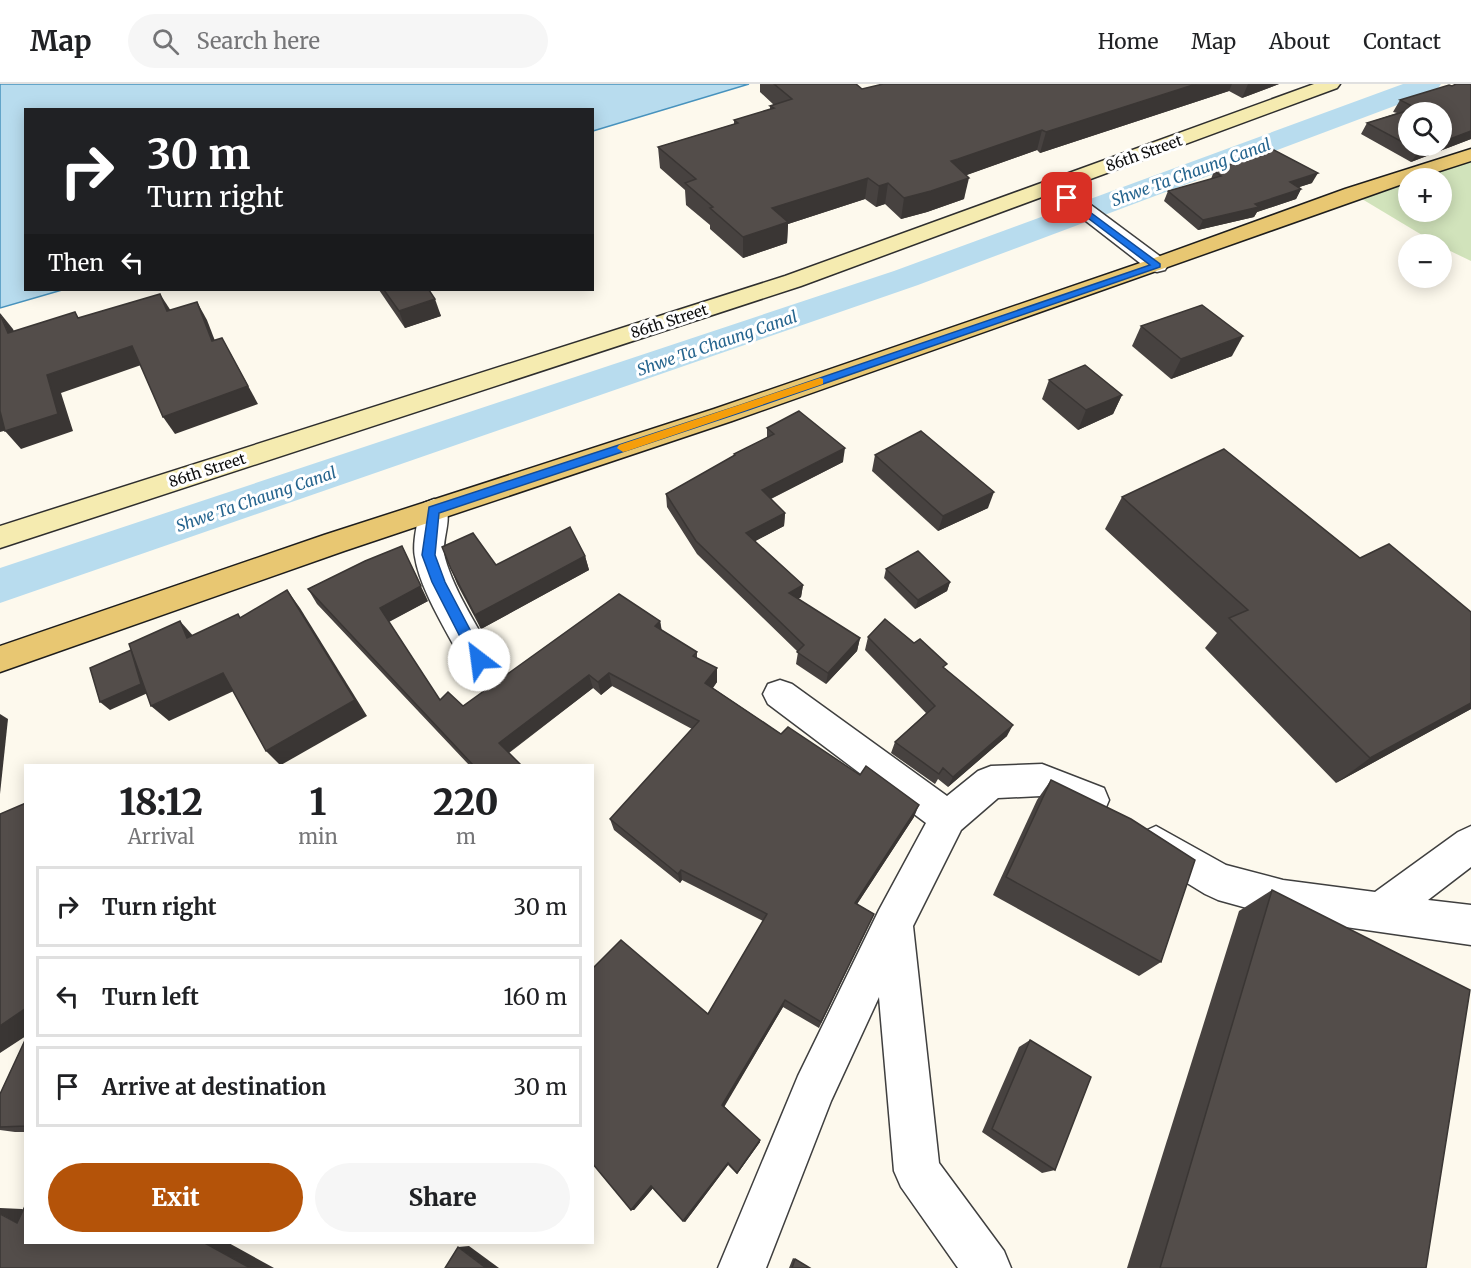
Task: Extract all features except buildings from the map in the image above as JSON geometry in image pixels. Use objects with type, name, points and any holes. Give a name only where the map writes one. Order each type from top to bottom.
[{"type":"main road","name":"86th Street","points":[[0,537],[793,281],[1060,192],[1331,84]]},
{"type":"main road","points":[[0,659],[434,510],[734,411],[1157,266],[1352,193],[1471,155]]},
{"type":"street","points":[[1060,192],[1157,266]]},
{"type":"street","points":[[434,510],[429,555],[438,582],[479,660]]},
{"type":"street","points":[[780,694],[948,818]]},
{"type":"street","points":[[742,1268],[813,1091],[893,924],[948,818],[991,782],[1042,780],[1089,798],[1160,847],[1218,881],[1283,899],[1471,925]]},
{"type":"street","points":[[1381,912],[1471,844]]},
{"type":"street","points":[[893,924],[917,1171],[987,1268]]},
{"type":"green space","points":[[1471,155],[1471,261],[1452,252],[1452,234],[1420,234],[1400,222],[1452,222],[1452,168],[1430,168]]},
{"type":"green space","points":[[1398,178],[1398,221],[1352,193]]},
{"type":"water","points":[[0,84],[749,84],[594,131],[594,108],[24,108],[24,291],[59,291],[0,308]]},
{"type":"waterway","name":"Shwe Ta Chaung Canal","points":[[0,586],[906,278],[1428,84]]},
{"type":"slow traffic","points":[[623,448],[820,381]]},
{"type":"route","points":[[479,660],[438,582],[429,555],[434,510],[745,407],[1157,266],[1067,198]]}]
